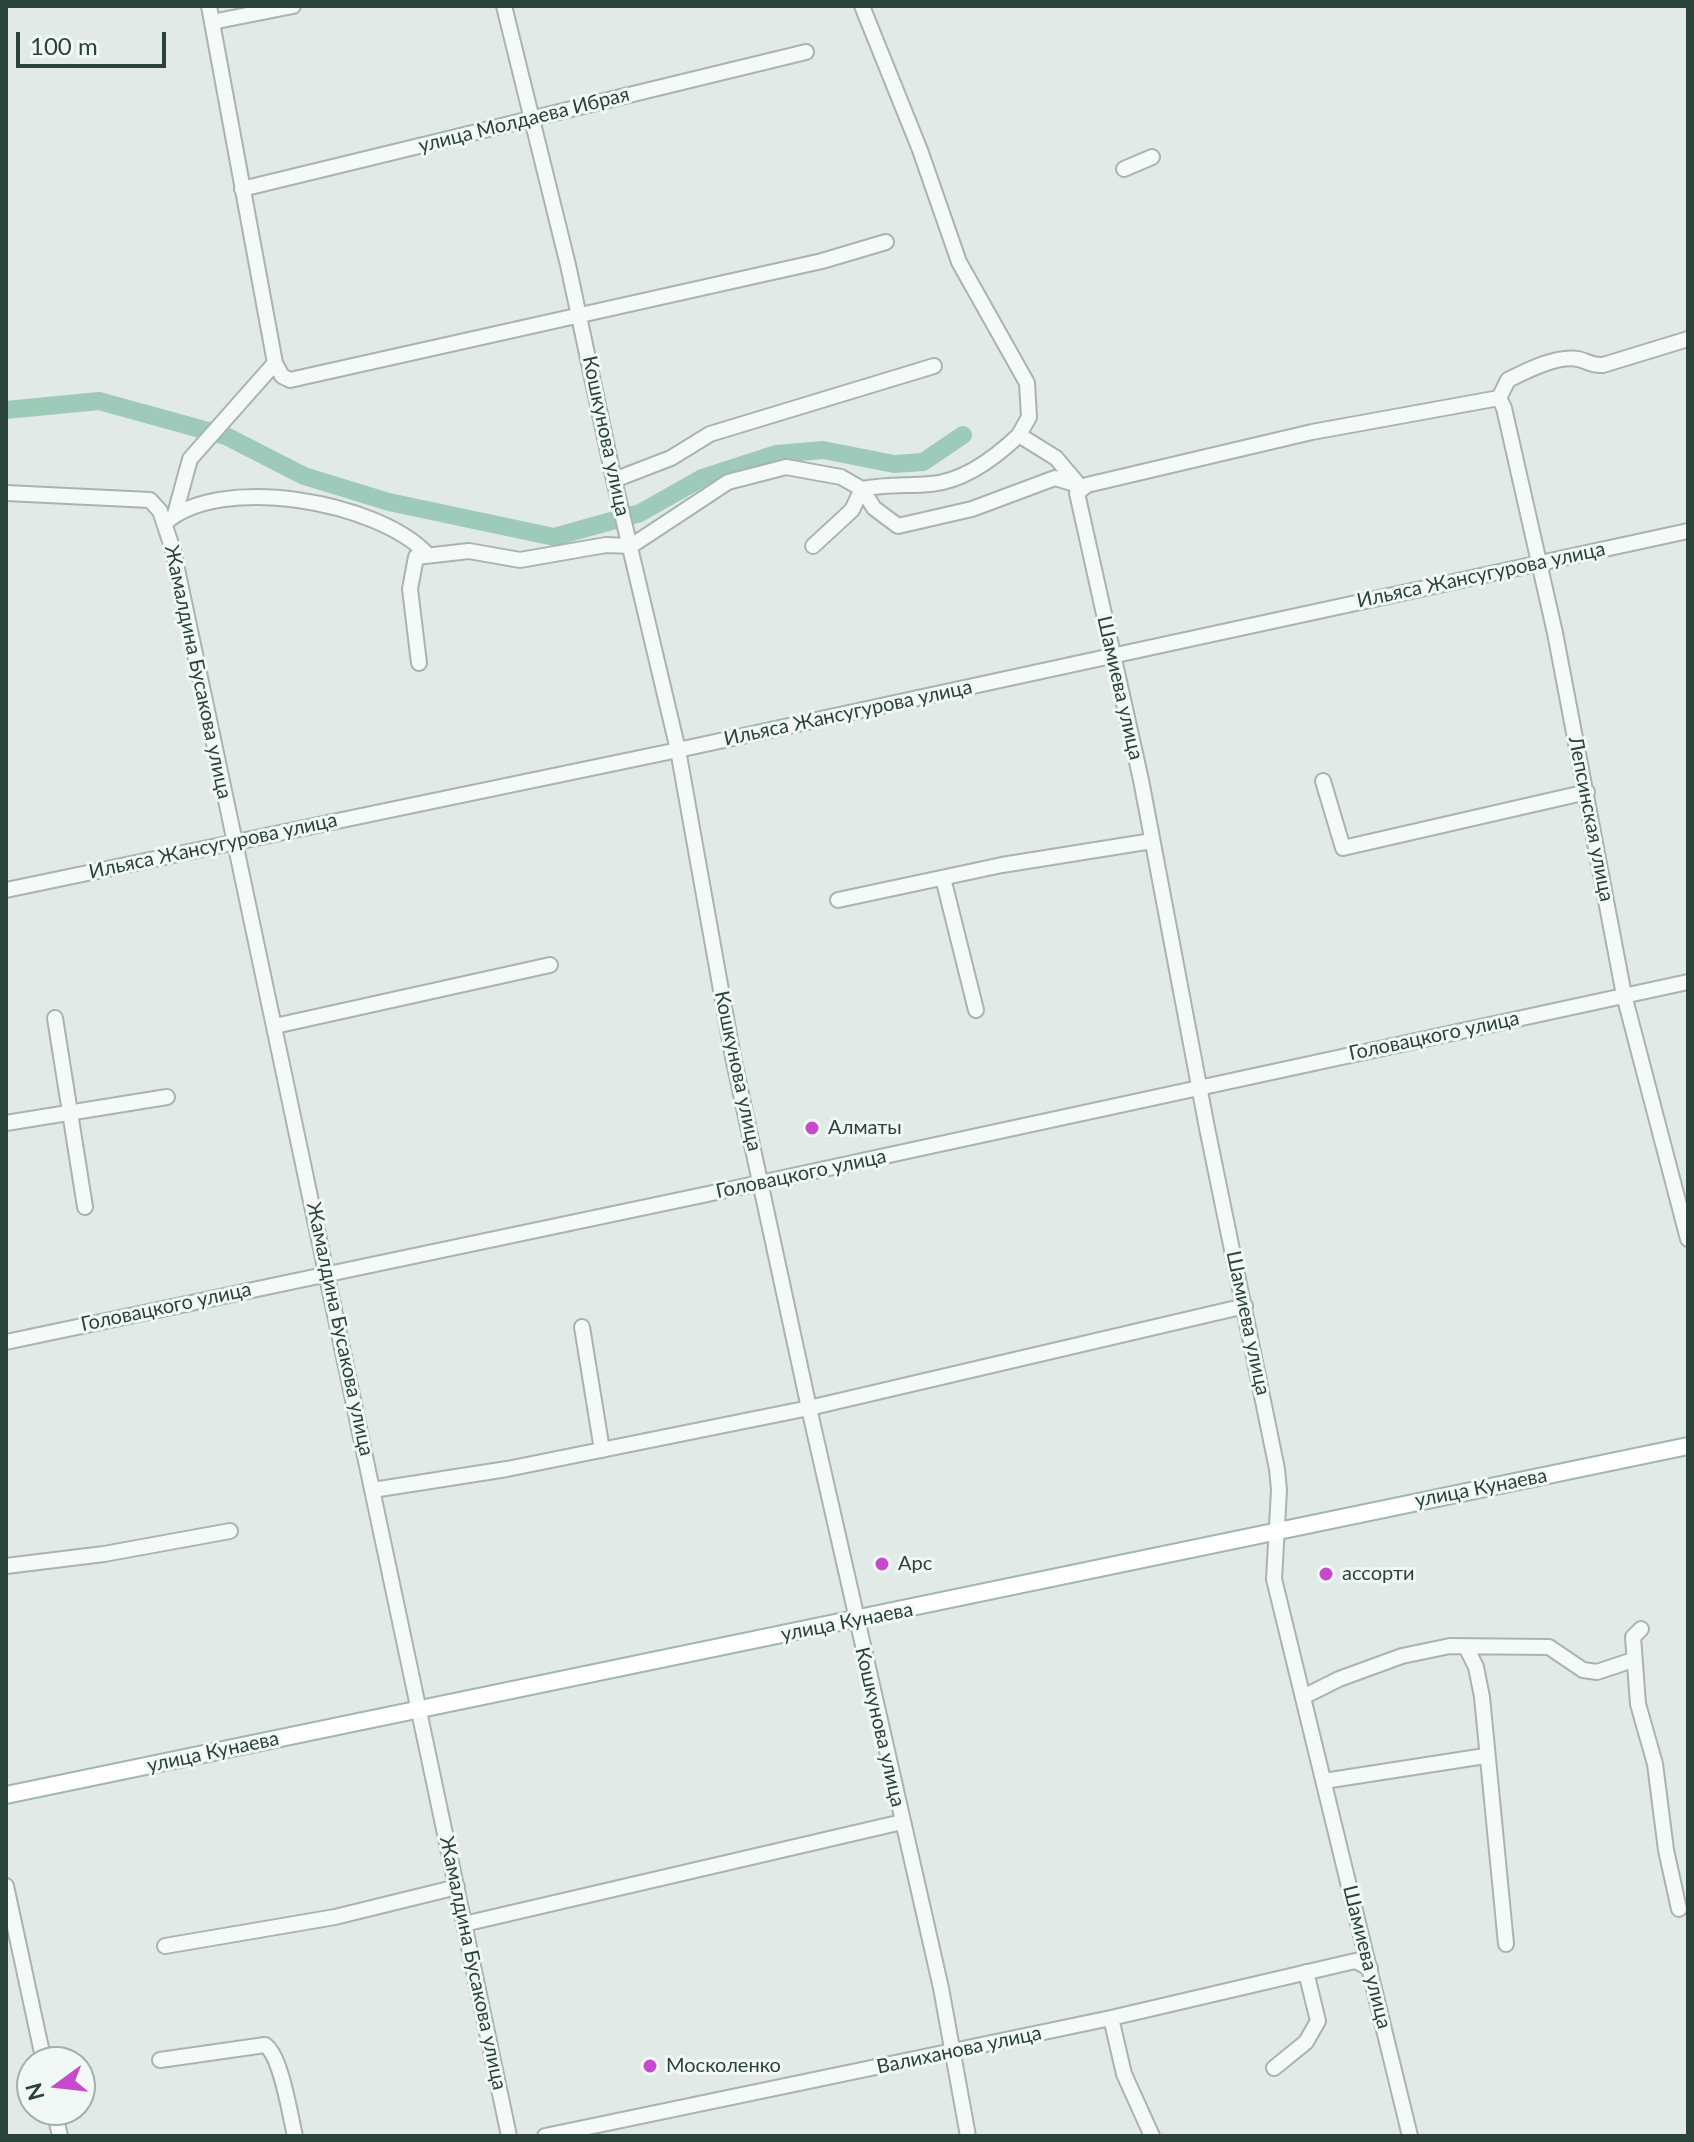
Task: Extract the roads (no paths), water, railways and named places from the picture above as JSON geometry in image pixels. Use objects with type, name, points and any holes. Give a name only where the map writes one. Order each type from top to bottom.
[{"type":"main road","name":"улица Кунаева","points":[[6,1795],[1688,1446]]},
{"type":"street","points":[[209,6],[275,363],[282,376],[299,380],[822,261],[886,242]]},
{"type":"street","points":[[212,22],[293,6]]},
{"type":"street","name":"Кошкунова улица","points":[[504,6],[580,316],[614,480],[678,750],[733,1057],[856,1621],[941,1988],[950,2052],[968,2136]]},
{"type":"street","points":[[862,6],[920,150],[959,262],[1027,383],[1029,417],[1019,435],[994,458],[935,484],[862,489]]},
{"type":"street","name":"улица Молдаева Ибрая","points":[[242,189],[806,52]]},
{"type":"street","points":[[1124,169],[1152,157]]},
{"type":"street","points":[[1078,495],[1087,485],[1240,447],[1499,398],[1508,380],[1556,362],[1579,359],[1591,366],[1603,365],[1688,339]]},
{"type":"street","points":[[170,519],[190,459],[275,363]]},
{"type":"street","points":[[614,480],[658,464],[710,434],[934,366]]},
{"type":"street","name":"Лепсинская улица","points":[[1499,398],[1504,408],[1539,561],[1587,792],[1624,995],[1688,1239]]},
{"type":"street","points":[[1019,435],[1056,458],[1078,495]]},
{"type":"street","points":[[419,663],[410,589],[416,557],[426,553],[469,551],[520,560],[630,540],[728,482],[764,470],[786,467],[841,477],[862,489],[874,508],[898,526],[972,509],[1055,478],[1078,495]]},
{"type":"street","points":[[813,546],[852,510],[862,489]]},
{"type":"street","points":[[6,493],[143,497],[170,519]]},
{"type":"street","name":"Шамиева улица","points":[[1078,495],[1152,841],[1277,1469],[1274,1579],[1410,2136]]},
{"type":"street","points":[[170,519],[204,502],[260,496],[357,513],[411,538],[426,553]]},
{"type":"street","name":"Жамалдина Бусакова улица","points":[[170,519],[234,841],[509,2136]]},
{"type":"street","name":"Ильяса Жансугурова улица","points":[[6,890],[678,750],[1688,531]]},
{"type":"street","points":[[1323,781],[1343,848],[1587,792]]},
{"type":"street","points":[[838,900],[1152,841]]},
{"type":"street","points":[[943,878],[976,1010]]},
{"type":"street","points":[[275,1026],[550,965]]},
{"type":"street","name":"Головацкого улица","points":[[6,1342],[1688,982]]},
{"type":"street","points":[[55,1018],[85,1207]]},
{"type":"street","points":[[6,1123],[167,1097]]},
{"type":"street","points":[[373,1490],[602,1450],[809,1408],[1245,1306]]},
{"type":"street","points":[[582,1327],[602,1450]]},
{"type":"street","points":[[6,1566],[230,1531]]},
{"type":"street","points":[[1641,1629],[1633,1637],[1638,1704],[1655,1764],[1666,1850],[1679,1909]]},
{"type":"street","points":[[1303,1697],[1339,1679],[1402,1656],[1450,1646],[1549,1647],[1583,1670],[1597,1672],[1633,1660]]},
{"type":"street","points":[[1466,1647],[1476,1667],[1482,1697],[1485,1756],[1506,1944]]},
{"type":"street","points":[[1324,1781],[1485,1756]]},
{"type":"street","points":[[464,1924],[902,1822]]},
{"type":"street","points":[[6,1886],[41,2046]]},
{"type":"street","points":[[165,1946],[335,1917],[457,1887]]},
{"type":"street","name":"Валиханова улица","points":[[545,2136],[1111,2018],[1355,1961],[1370,1968]]},
{"type":"street","points":[[1274,2068],[1306,2042],[1318,2021],[1306,1972]]},
{"type":"street","points":[[1111,2018],[1124,2074],[1152,2136]]},
{"type":"street","points":[[160,2060],[265,2045],[271,2049],[278,2068],[295,2136]]},
{"type":"waterway","points":[[6,410],[99,401],[226,436],[304,476],[389,502],[554,537],[640,513],[702,478],[776,454],[823,450],[894,464],[923,462],[963,435]]},
{"type":"place","name":"Алматы","points":[[812,1128]]},
{"type":"place","name":"Арс","points":[[882,1564]]},
{"type":"place","name":"ассорти","points":[[1326,1574]]},
{"type":"place","name":"Москоленко","points":[[650,2066]]}]
